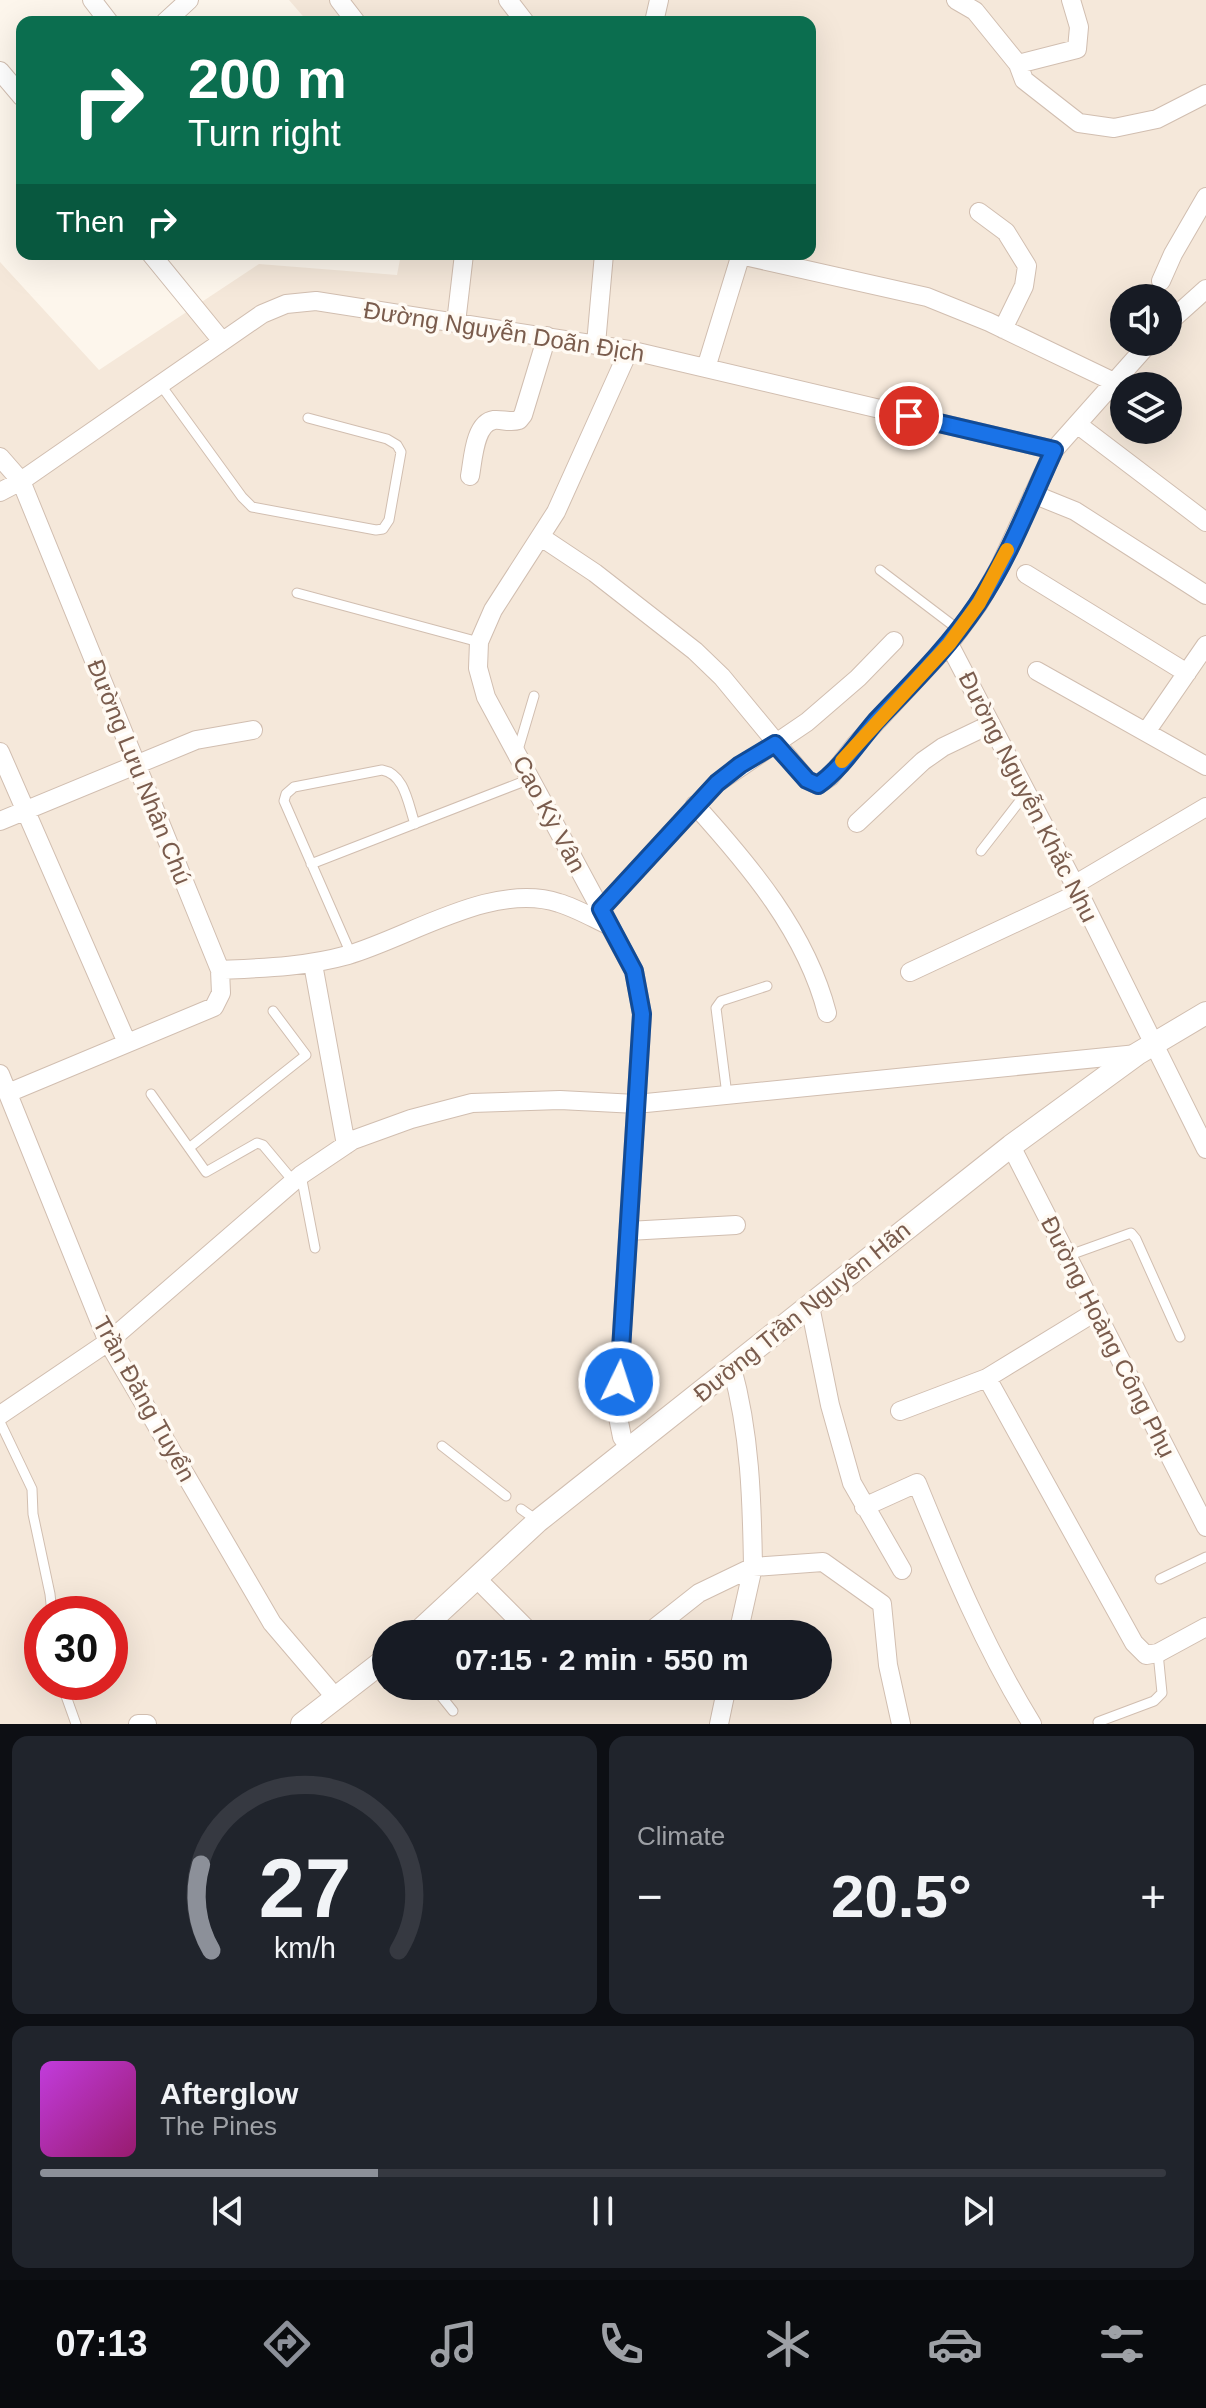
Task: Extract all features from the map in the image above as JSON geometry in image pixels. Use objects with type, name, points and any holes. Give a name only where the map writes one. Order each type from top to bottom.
[{"type":"street","points":[[92,0],[104,16]]},
{"type":"street","points":[[339,0],[351,16]]},
{"type":"street","points":[[508,0],[520,16]]},
{"type":"street","points":[[956,0],[975,11],[1018,64],[1024,80],[1079,123],[1114,128],[1157,119],[1206,94]]},
{"type":"street","points":[[1018,64],[1077,49],[1079,27],[1071,0]]},
{"type":"street","points":[[0,71],[16,90]]},
{"type":"street","points":[[1161,281],[1206,197]]},
{"type":"street","points":[[979,212],[1006,232],[1027,266],[1024,286],[1003,329]]},
{"type":"street","points":[[156,260],[222,341]]},
{"type":"street","points":[[456,323],[463,260]]},
{"type":"street","points":[[596,344],[603,260]]},
{"type":"street","points":[[706,368],[739,260]]},
{"type":"street","points":[[763,260],[927,297],[1110,380]]},
{"type":"street","points":[[1182,310],[1206,289]]},
{"type":"street","name":"Đường Nguyễn Doãn Địch","points":[[0,492],[21,481],[262,314],[286,304],[316,301],[629,350],[1054,450]]},
{"type":"street","points":[[470,476],[479,433],[484,424],[493,420],[512,422],[523,415],[547,336]]},
{"type":"street","name":"Cao Kỳ Vân","points":[[629,350],[579,466],[541,537],[493,610],[479,642],[478,668],[486,697],[634,971],[642,1014],[617,1412],[622,1437],[631,1449]]},
{"type":"street","points":[[1123,372],[1137,356]]},
{"type":"street","points":[[541,537],[595,573],[695,651],[722,677],[807,780],[818,785],[830,777],[856,744],[954,637],[999,568],[1054,450],[1110,387]]},
{"type":"street","points":[[1077,424],[1206,522]]},
{"type":"street","name":"Đường Lưu Nhân Chú","points":[[0,457],[21,481],[220,970]]},
{"type":"street","points":[[1033,494],[1075,511],[1206,595]]},
{"type":"street","points":[[1026,574],[1187,673]]},
{"type":"street","name":"Đường Nguyễn Khắc Nhu","points":[[954,637],[991,724],[1076,889],[1146,1048],[1206,1149]]},
{"type":"street","points":[[7,1104],[127,1043],[214,1007],[221,993],[220,970],[313,964],[351,954],[467,910],[508,900],[532,898],[558,902],[605,917],[695,805],[728,774],[834,700],[894,641]]},
{"type":"street","points":[[1146,732],[1206,645]]},
{"type":"street","points":[[1037,671],[1206,766]]},
{"type":"street","points":[[857,823],[923,761],[943,747],[991,724]]},
{"type":"street","points":[[0,821],[196,740],[253,730]]},
{"type":"street","points":[[0,752],[127,1043]]},
{"type":"street","points":[[695,805],[761,882],[802,945],[819,982],[827,1013]]},
{"type":"street","points":[[910,972],[1076,889],[1206,807]]},
{"type":"street","points":[[313,964],[346,1145]]},
{"type":"street","name":"Đường Trần Nguyên Hãn","points":[[431,1620],[476,1578],[530,1515],[631,1449],[1011,1146],[1146,1048],[1206,1013]]},
{"type":"street","points":[[0,1415],[108,1342],[298,1179],[346,1145],[411,1119],[472,1103],[560,1100],[636,1104],[1146,1048]]},
{"type":"street","name":"Trần Đăng Tuyển","points":[[0,1074],[7,1104],[108,1342],[272,1623],[336,1698]]},
{"type":"street","name":"Đường Hoàng Công Phụ","points":[[1011,1146],[1206,1527]]},
{"type":"street","points":[[628,1231],[736,1225]]},
{"type":"street","points":[[810,1306],[839,1441],[852,1483],[902,1570]]},
{"type":"street","points":[[900,1411],[987,1378],[1095,1312]]},
{"type":"street","points":[[732,1368],[747,1442],[753,1567],[741,1620]]},
{"type":"street","points":[[987,1378],[1134,1643],[1146,1655],[1158,1653],[1206,1627]]},
{"type":"street","points":[[864,1507],[917,1483],[980,1631],[1032,1724]]},
{"type":"street","points":[[665,1620],[699,1593],[753,1567],[823,1562],[882,1604],[888,1665],[901,1724]]},
{"type":"street","points":[[476,1578],[518,1620]]},
{"type":"street","points":[[302,1724],[372,1670]]},
{"type":"street","points":[[719,1724],[724,1700]]},
{"type":"street","points":[[138,1724],[147,1724]]},
{"type":"lane","points":[[160,384],[252,507],[383,529],[389,520],[401,452],[397,445],[387,439],[308,418]]},
{"type":"lane","points":[[880,570],[954,637]]},
{"type":"lane","points":[[297,593],[479,642]]},
{"type":"lane","points":[[517,753],[534,696]]},
{"type":"lane","points":[[351,954],[284,801],[286,794],[294,787],[382,770],[391,772],[399,779],[415,824]]},
{"type":"lane","points":[[311,864],[530,779]]},
{"type":"lane","points":[[981,851],[1026,793]]},
{"type":"lane","points":[[727,1095],[716,1008],[721,1001],[767,986]]},
{"type":"lane","points":[[189,1148],[300,1063],[306,1055],[273,1011]]},
{"type":"lane","points":[[151,1094],[206,1172],[257,1143],[263,1145],[298,1179],[315,1248]]},
{"type":"lane","points":[[1067,1256],[1131,1233],[1180,1337]]},
{"type":"lane","points":[[0,1422],[32,1489],[32,1506],[50,1596]]},
{"type":"lane","points":[[442,1446],[506,1496]]},
{"type":"lane","points":[[1160,1579],[1206,1557]]},
{"type":"lane","points":[[1098,1722],[1154,1701],[1162,1693],[1158,1653]]},
{"type":"lane","points":[[67,1700],[76,1724]]},
{"type":"lane","points":[[444,1700],[453,1711]]},
{"type":"shaded area","points":[[289,0],[1206,0],[1206,1724],[0,1724],[0,262],[99,370],[259,264],[397,275],[400,260],[816,260],[816,16],[303,16]]},
{"type":"slow traffic","points":[[842,761],[949,644],[979,603],[1007,550]]},
{"type":"route","points":[[619,1382],[642,1014],[634,971],[601,909],[717,783],[775,744],[807,780],[818,785],[830,777],[856,744],[949,644],[979,603],[999,568],[1054,450],[909,416]]}]
